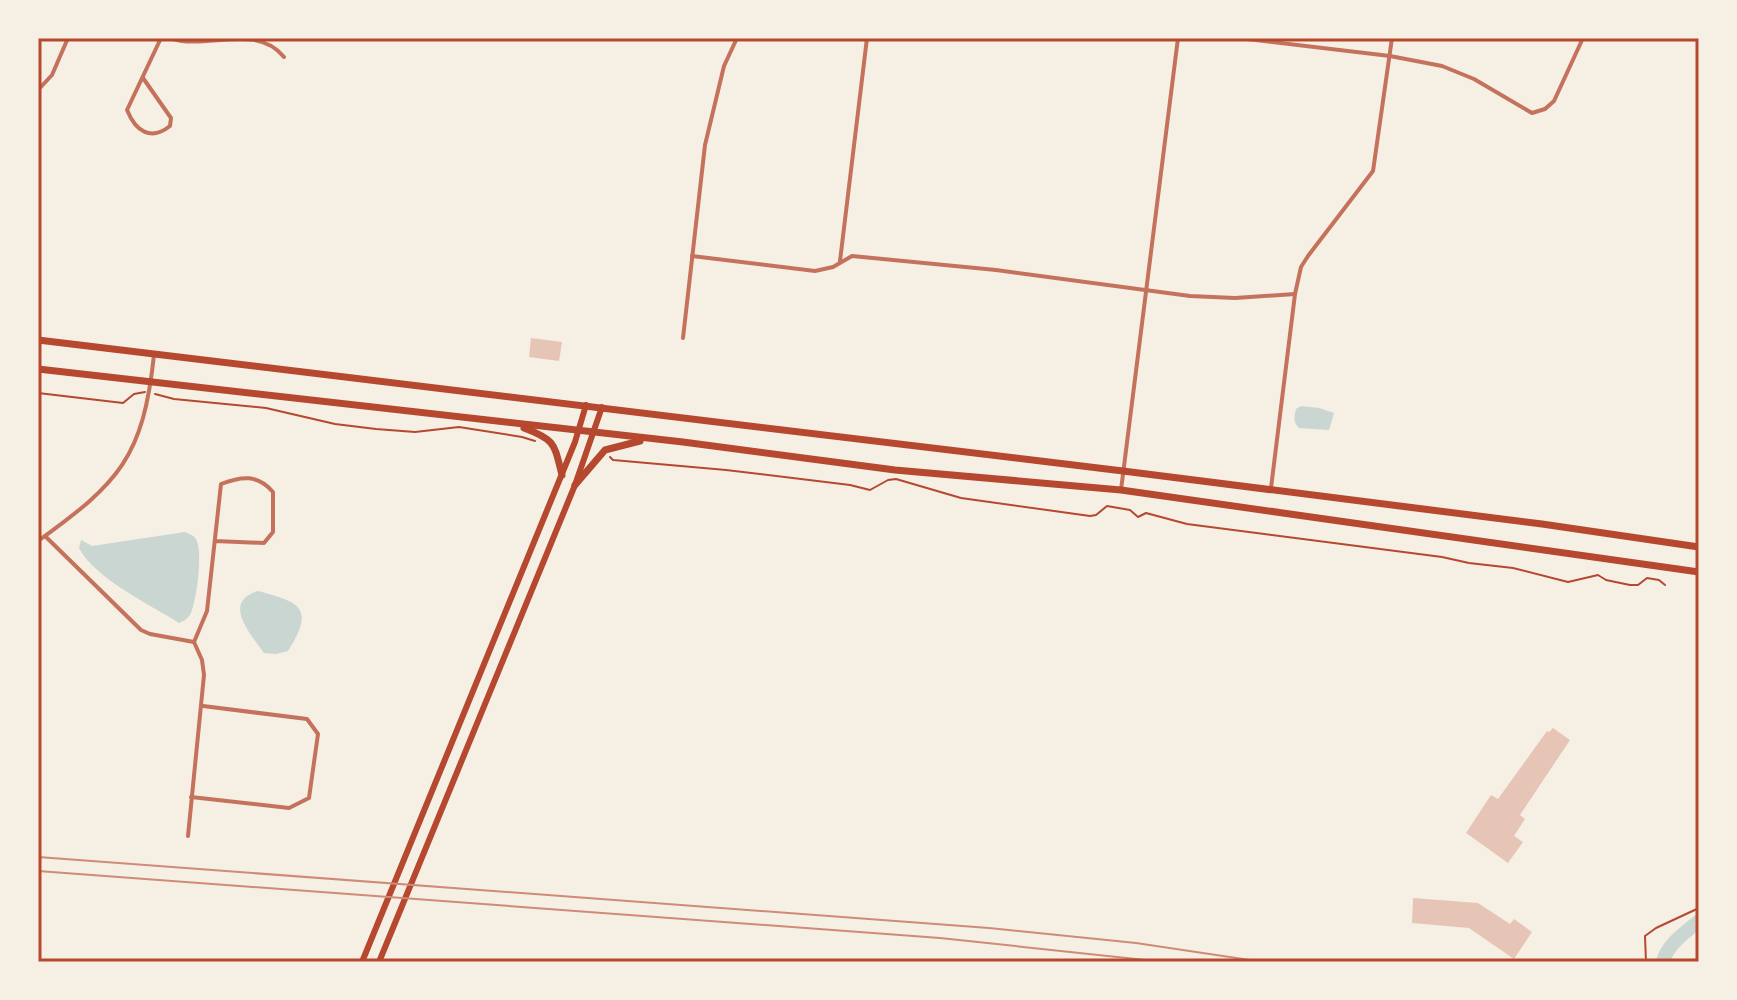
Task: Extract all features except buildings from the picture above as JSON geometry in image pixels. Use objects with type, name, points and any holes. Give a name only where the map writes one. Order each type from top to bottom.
[{"type":"main road","points":[[38,340],[586,405],[705,423],[1123,471],[1699,547]]},
{"type":"main road","points":[[38,369],[895,470],[1121,490],[1699,572]]},
{"type":"main road","points":[[362,962],[580,431],[586,405]]},
{"type":"main road","points":[[379,962],[575,485],[602,407]]},
{"type":"main road","points":[[514,424],[552,442],[562,475]]},
{"type":"main road","points":[[575,485],[605,450],[651,439]]},
{"type":"street","points":[[38,90],[52,75],[68,38]]},
{"type":"street","points":[[143,78],[171,118],[170,126],[155,136],[148,135],[128,114],[128,107],[161,38]]},
{"type":"street","points":[[170,38],[177,41],[263,41],[275,46],[284,57]]},
{"type":"street","points":[[683,338],[701,167],[724,66],[737,38]]},
{"type":"street","points":[[840,261],[867,38]]},
{"type":"street","points":[[1121,490],[1178,38]]},
{"type":"street","points":[[1239,38],[1390,56],[1442,66],[1474,79],[1532,113],[1545,109],[1554,101],[1583,38]]},
{"type":"street","points":[[1271,490],[1301,267],[1373,171],[1392,38]]},
{"type":"street","points":[[692,256],[815,271],[833,267],[852,256],[1147,291],[1235,298],[1295,294]]},
{"type":"street","points":[[38,541],[117,475],[135,445],[148,403],[154,352]]},
{"type":"street","points":[[188,836],[202,706],[202,660],[194,642],[207,611],[221,484],[239,477],[263,482],[273,492],[273,532],[269,537],[264,543],[215,541]]},
{"type":"street","points":[[45,536],[141,630],[194,642]]},
{"type":"street","points":[[191,797],[289,808],[309,798],[313,779],[318,734],[307,719],[202,706]]},
{"type":"path","points":[[38,393],[123,403],[126,400]]},
{"type":"path","points":[[165,396],[266,408],[335,424],[376,429],[415,432],[459,427],[522,437],[541,445]]},
{"type":"path","points":[[608,455],[613,460],[726,470],[870,490],[896,479],[961,498],[1090,516],[1107,506],[1130,510],[1138,517],[1146,513],[1187,524],[1442,557],[1513,568],[1568,582],[1598,575],[1620,584],[1638,585],[1647,578],[1659,580],[1665,585]]},
{"type":"path","points":[[1646,962],[1645,936],[1699,908]]},
{"type":"shaded area","points":[[1301,406],[1334,413],[1329,430],[1299,428],[1294,417],[1296,409]]},
{"type":"shaded area","points":[[185,532],[195,537],[198,545],[198,574],[191,612],[179,623],[110,580],[86,559],[79,548],[81,540],[92,546]]},
{"type":"shaded area","points":[[258,591],[284,599],[299,609],[301,625],[288,651],[264,653],[242,619],[242,603],[247,596]]},
{"type":"waterway","points":[[1663,962],[1673,944],[1699,921]]},
{"type":"railway","points":[[38,857],[989,928],[1136,943],[1263,962]]},
{"type":"railway","points":[[38,871],[940,938],[1164,962]]}]
